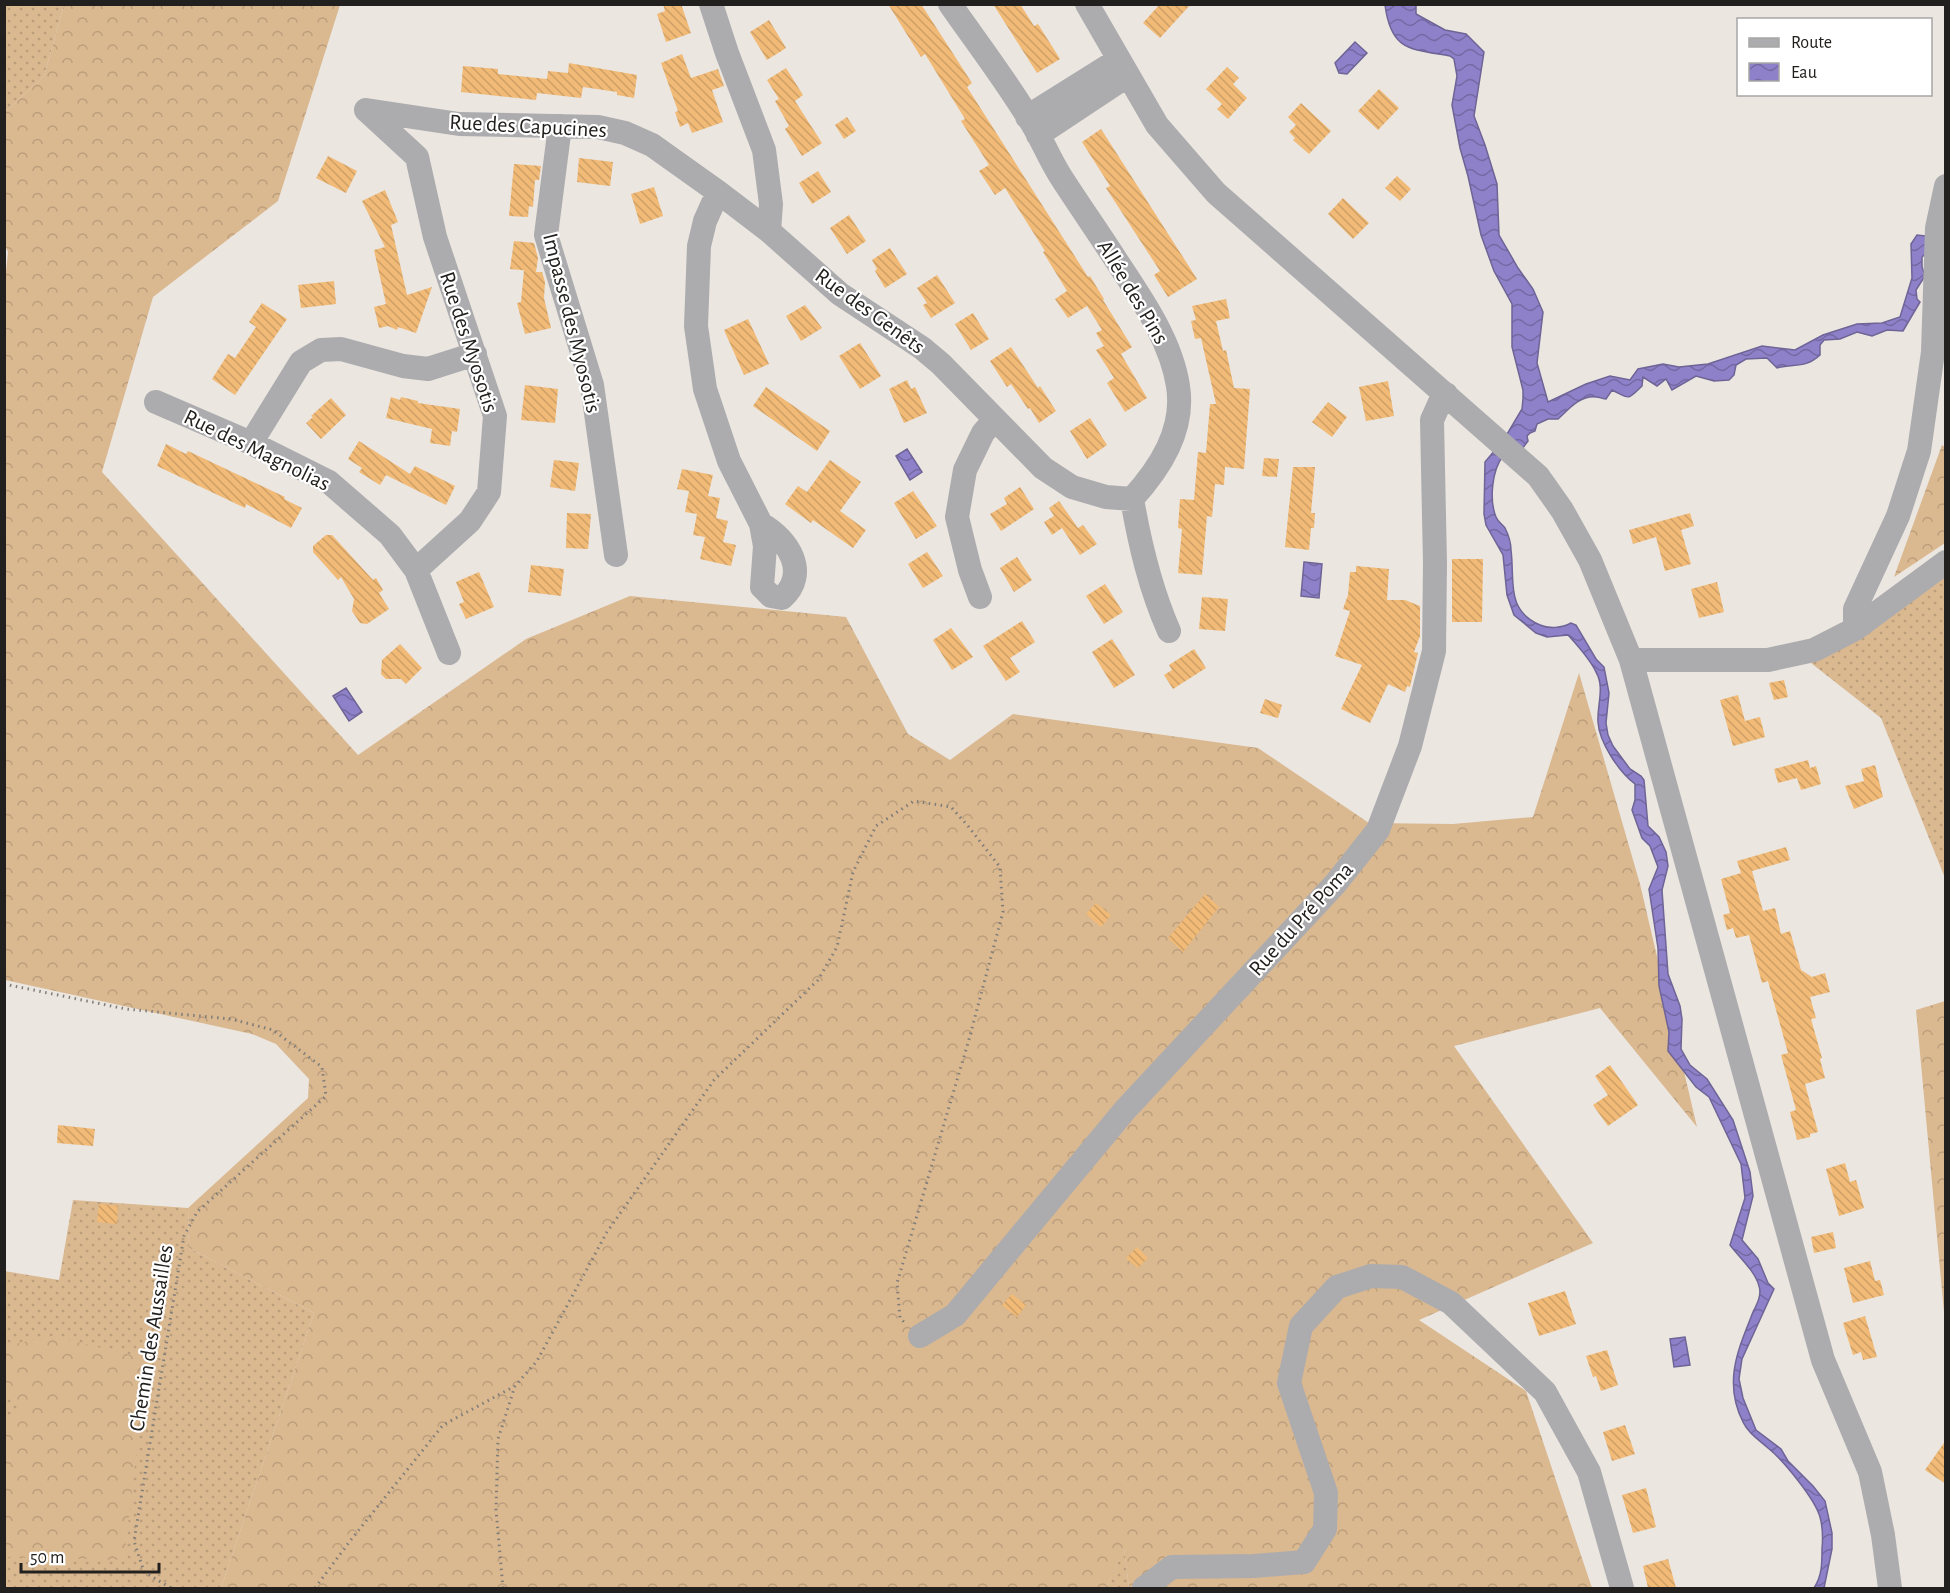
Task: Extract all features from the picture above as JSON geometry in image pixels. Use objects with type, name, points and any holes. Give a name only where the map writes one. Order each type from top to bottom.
[{"type":"street","points":[[711,4],[764,150],[771,204],[769,231]]},
{"type":"street","name":"Allée des Pins","points":[[950,4],[1033,125],[1054,166],[1143,301],[1170,355],[1179,387],[1179,417],[1172,441],[1164,456],[1149,480],[1132,499]]},
{"type":"street","points":[[1087,4],[1157,125],[1216,193],[1538,476],[1562,510],[1590,560],[1631,660],[1823,1360],[1870,1472],[1883,1535],[1890,1588]]},
{"type":"street","points":[[1033,125],[1123,68]]},
{"type":"street","name":"Rue des Capucines","points":[[366,110],[459,124],[598,127],[625,134],[651,145],[769,231]]},
{"type":"street","name":"Rue des Myosotis","points":[[366,110],[417,157],[435,237],[495,416],[489,492],[470,522],[416,570]]},
{"type":"street","name":"Impasse des Myosotis","points":[[560,126],[546,235],[592,385],[616,555]]},
{"type":"street","points":[[1855,629],[1855,609],[1898,516],[1919,451],[1933,352],[1937,228],[1946,186]]},
{"type":"street","points":[[718,192],[705,221],[699,246],[696,326],[709,399],[729,461],[761,524]]},
{"type":"street","name":"Rue des Genêts","points":[[769,231],[840,294],[922,348],[941,364],[1043,468],[1072,487],[1106,496],[1132,499]]},
{"type":"street","points":[[250,442],[301,362],[321,350],[341,349],[403,366],[428,369],[474,354]]},
{"type":"street","name":"Rue du Pré Poma","points":[[920,1336],[955,1315],[1125,1110],[1336,882],[1378,830],[1410,746],[1434,651],[1435,563],[1431,420],[1440,400],[1446,394]]},
{"type":"street","name":"Rue des Magnolias","points":[[156,402],[250,442],[329,482],[390,535],[416,570],[449,653]]},
{"type":"street","points":[[980,597],[970,570],[957,517],[965,470],[983,433],[995,419]]},
{"type":"street","points":[[1132,499],[1140,545],[1156,602],[1169,631]]},
{"type":"street","points":[[1631,660],[1768,660],[1814,650],[1855,629],[1946,562]]},
{"type":"street","points":[[1144,1588],[1172,1567],[1254,1566],[1304,1562],[1325,1529],[1326,1493],[1289,1383],[1301,1326],[1337,1287],[1371,1276],[1402,1277],[1451,1303],[1545,1392],[1589,1472],[1622,1588]]},
{"type":"path","points":[[315,1588],[443,1425],[515,1386],[537,1361],[607,1232],[714,1080],[818,980],[837,947],[853,872],[876,826],[914,801],[951,807],[968,826],[1000,867],[1003,912],[968,1043],[897,1283],[900,1318],[920,1336]]},
{"type":"path","name":"Chemin des Aussailles","points":[[4,984],[126,1009],[231,1019],[273,1030],[322,1067],[326,1096],[197,1212],[184,1236],[134,1541],[144,1572],[171,1588]]},
{"type":"path","points":[[503,1588],[496,1510],[498,1439],[515,1386]]},
{"type":"green space","points":[[5,5],[64,5],[44,76],[5,112]]},
{"type":"green space","points":[[64,5],[340,5],[278,201],[153,297],[102,472],[358,755],[526,639],[630,596],[846,617],[908,734],[950,760],[1013,714],[1258,748],[1369,823],[1453,824],[1533,817],[1579,673],[1640,884],[1697,1127],[1600,1008],[1454,1046],[1593,1243],[1419,1320],[1526,1391],[1592,1588],[1129,1588],[1124,1549],[1106,1588],[221,1588],[314,1313],[189,1248],[188,1208],[308,1098],[309,1079],[276,1044],[252,1034],[5,980],[4,293],[8,252],[5,245],[5,112],[44,76]]},
{"type":"green space","points":[[1942,445],[1946,448],[1945,543],[1894,577]]},
{"type":"green space","points":[[1945,576],[1945,878],[1881,718],[1811,663]]},
{"type":"green space","points":[[1946,1001],[1945,1323],[1916,1010]]},
{"type":"green space","points":[[73,1200],[188,1208],[189,1248],[314,1313],[221,1588],[5,1588],[4,1271],[59,1280]]},
{"type":"green space","points":[[52,1336],[147,1359],[124,1560],[5,1557],[5,1424],[19,1404],[5,1388],[5,1346]]},
{"type":"green space","points":[[1124,1548],[1129,1588],[1106,1588]]},
{"type":"water","points":[[1385,5],[1416,5],[1416,14],[1445,30],[1466,34],[1484,52],[1474,116],[1497,184],[1499,235],[1533,289],[1543,312],[1537,363],[1548,402],[1586,384],[1610,376],[1630,380],[1638,369],[1663,364],[1679,367],[1708,364],[1762,346],[1795,350],[1823,335],[1857,324],[1882,323],[1900,317],[1912,278],[1911,244],[1917,235],[1944,238],[1922,257],[1925,276],[1916,290],[1917,299],[1920,302],[1903,331],[1887,330],[1872,336],[1857,332],[1840,339],[1824,340],[1820,345],[1820,355],[1799,365],[1777,368],[1767,358],[1746,359],[1736,365],[1734,375],[1729,380],[1714,381],[1696,376],[1672,390],[1666,379],[1657,386],[1643,377],[1642,386],[1630,396],[1627,397],[1612,390],[1606,399],[1585,398],[1558,419],[1548,419],[1537,424],[1535,431],[1527,436],[1528,441],[1522,449],[1503,441],[1522,409],[1523,399],[1523,390],[1512,347],[1512,304],[1494,271],[1481,235],[1460,148],[1452,105],[1457,76],[1454,59],[1450,56],[1413,49],[1398,40],[1392,31]]},
{"type":"water","points":[[1355,42],[1367,53],[1347,74],[1339,73],[1335,63]]},
{"type":"water","points":[[907,449],[922,472],[910,480],[896,456]]},
{"type":"water","points":[[1495,450],[1503,456],[1494,477],[1492,494],[1494,510],[1510,542],[1516,603],[1529,619],[1540,625],[1551,627],[1571,623],[1576,625],[1596,659],[1604,667],[1609,693],[1606,723],[1608,735],[1630,769],[1644,780],[1648,826],[1659,837],[1666,852],[1668,866],[1662,890],[1668,974],[1680,1006],[1681,1049],[1690,1065],[1707,1079],[1733,1120],[1750,1172],[1753,1196],[1742,1240],[1758,1259],[1768,1283],[1774,1289],[1742,1359],[1739,1379],[1743,1398],[1756,1430],[1781,1449],[1788,1461],[1825,1501],[1832,1533],[1832,1549],[1824,1588],[1814,1588],[1820,1574],[1823,1537],[1817,1509],[1790,1470],[1748,1430],[1737,1407],[1733,1380],[1735,1366],[1742,1340],[1760,1293],[1754,1275],[1730,1245],[1745,1198],[1741,1164],[1709,1097],[1696,1087],[1668,1051],[1669,1032],[1659,986],[1658,948],[1649,889],[1658,867],[1650,846],[1642,838],[1632,810],[1635,800],[1635,784],[1617,764],[1602,738],[1598,722],[1599,678],[1587,657],[1568,635],[1547,637],[1536,633],[1514,615],[1507,595],[1503,555],[1486,525],[1484,514],[1485,462]]},
{"type":"water","points":[[1304,562],[1322,564],[1319,598],[1301,596]]},
{"type":"water","points":[[346,688],[362,712],[349,721],[333,696]]},
{"type":"water","points":[[1685,1337],[1690,1365],[1674,1367],[1670,1339]]},
{"type":"building","points":[[663,4],[681,4],[691,33],[666,42],[657,14],[665,11]]},
{"type":"building","points":[[888,4],[921,4],[972,83],[967,87],[1088,277],[1090,276],[1132,347],[1121,354],[1147,398],[1125,412],[1107,383],[1114,378],[1096,350],[1104,346],[1096,333],[1102,330],[1087,306],[1068,318],[1055,299],[1067,291],[1043,252],[1045,251],[1005,188],[995,195],[979,171],[989,165],[961,121],[965,119],[925,54],[921,57]]},
{"type":"building","points":[[993,4],[1020,4],[1034,26],[1038,24],[1060,59],[1037,73]]},
{"type":"building","points":[[1160,4],[1191,4],[1160,38],[1143,23]]},
{"type":"building","points":[[769,20],[786,48],[767,60],[750,32]]},
{"type":"building","points":[[682,54],[691,78],[718,69],[724,86],[712,90],[723,122],[692,133],[688,123],[680,127],[675,112],[678,111],[661,63]]},
{"type":"building","points":[[569,63],[637,75],[634,98],[617,95],[617,92],[583,87],[581,98],[537,93],[536,100],[461,92],[463,66],[498,69],[498,74],[547,79],[548,71],[568,73]]},
{"type":"building","points":[[1227,67],[1239,78],[1233,84],[1247,98],[1228,119],[1217,109],[1222,104],[1206,89]]},
{"type":"building","points":[[786,68],[803,95],[795,101],[822,143],[802,156],[785,129],[789,126],[775,101],[779,99],[767,80]]},
{"type":"building","points":[[1379,89],[1399,108],[1378,130],[1358,111]]},
{"type":"building","points":[[1301,103],[1331,131],[1309,154],[1293,140],[1295,138],[1289,132],[1296,125],[1288,117]]},
{"type":"building","points":[[847,117],[856,131],[844,139],[835,125]]},
{"type":"building","points":[[1101,129],[1197,279],[1168,297],[1154,275],[1160,271],[1106,188],[1110,186],[1082,142]]},
{"type":"building","points":[[328,156],[357,171],[346,193],[316,178]]},
{"type":"building","points":[[579,158],[613,162],[610,186],[577,182]]},
{"type":"building","points":[[514,164],[541,166],[539,180],[535,180],[533,207],[529,206],[528,217],[509,216]]},
{"type":"building","points":[[818,171],[831,192],[812,204],[799,183]]},
{"type":"building","points":[[1397,176],[1411,189],[1400,201],[1385,188]]},
{"type":"building","points":[[654,187],[663,216],[640,224],[631,194]]},
{"type":"building","points":[[385,190],[398,222],[391,225],[407,295],[432,287],[416,333],[398,327],[397,330],[388,326],[379,328],[374,307],[386,304],[374,250],[385,247],[362,201]]},
{"type":"building","points":[[1343,198],[1369,223],[1353,239],[1328,214]]},
{"type":"building","points":[[849,215],[866,241],[847,254],[830,228]]},
{"type":"building","points":[[514,241],[534,243],[538,258],[536,272],[542,272],[545,282],[544,298],[551,328],[525,334],[517,303],[521,302],[524,270],[510,269]]},
{"type":"building","points":[[890,248],[907,274],[885,288],[875,271],[877,269],[872,260]]},
{"type":"building","points":[[937,275],[955,303],[931,318],[923,305],[927,303],[917,288]]},
{"type":"building","points":[[334,281],[336,304],[301,308],[298,285]]},
{"type":"building","points":[[1226,299],[1230,318],[1216,321],[1223,351],[1226,350],[1234,388],[1250,389],[1244,469],[1225,467],[1224,485],[1215,484],[1212,517],[1207,516],[1202,575],[1178,573],[1182,529],[1178,528],[1180,499],[1194,500],[1198,452],[1206,453],[1210,404],[1216,404],[1201,338],[1195,339],[1191,321],[1196,320],[1192,306]]},
{"type":"building","points":[[262,303],[287,319],[235,395],[212,379],[228,354],[235,358],[256,327],[249,322]]},
{"type":"building","points":[[805,305],[822,328],[801,341],[786,316]]},
{"type":"building","points":[[973,313],[989,339],[971,350],[955,324]]},
{"type":"building","points":[[748,319],[769,364],[744,375],[724,330]]},
{"type":"building","points":[[860,343],[881,376],[860,389],[839,356]]},
{"type":"building","points":[[1011,347],[1056,411],[1039,423],[1011,384],[1007,387],[990,361]]},
{"type":"building","points":[[907,380],[911,389],[915,387],[927,413],[904,423],[889,389]]},
{"type":"building","points":[[1388,381],[1394,416],[1366,421],[1359,387]]},
{"type":"building","points":[[525,385],[558,389],[555,423],[521,420]]},
{"type":"building","points":[[766,387],[830,431],[817,451],[753,406]]},
{"type":"building","points":[[391,397],[460,409],[457,432],[452,431],[450,446],[430,443],[432,429],[386,418]]},
{"type":"building","points":[[331,398],[346,415],[321,439],[306,423]]},
{"type":"building","points":[[1328,402],[1347,417],[1332,437],[1312,422]]},
{"type":"building","points":[[1090,418],[1107,445],[1087,459],[1070,431]]},
{"type":"building","points":[[359,441],[410,474],[415,466],[455,486],[446,505],[386,475],[380,485],[359,472],[362,468],[348,459]]},
{"type":"building","points":[[166,444],[186,454],[188,451],[285,497],[284,499],[302,508],[291,528],[246,504],[245,508],[157,466]]},
{"type":"building","points":[[1264,458],[1279,459],[1277,477],[1262,476]]},
{"type":"building","points":[[554,460],[579,463],[575,491],[550,487]]},
{"type":"building","points":[[830,460],[861,482],[840,511],[866,530],[853,548],[813,520],[811,523],[785,504],[798,486],[807,492]]},
{"type":"building","points":[[1293,467],[1315,467],[1311,513],[1315,513],[1314,528],[1311,528],[1309,550],[1285,547]]},
{"type":"building","points":[[682,469],[713,475],[708,496],[720,498],[716,518],[728,521],[723,542],[736,545],[731,566],[700,559],[705,537],[693,535],[697,514],[685,512],[689,491],[677,489]]},
{"type":"building","points":[[1020,487],[1034,509],[1001,531],[990,514],[1007,504],[1004,498]]},
{"type":"building","points":[[913,491],[937,526],[916,539],[894,503]]},
{"type":"building","points":[[1059,501],[1078,528],[1083,525],[1097,544],[1080,555],[1062,528],[1052,535],[1044,522],[1054,516],[1049,508]]},
{"type":"building","points":[[567,513],[591,514],[588,549],[566,548]]},
{"type":"building","points":[[1690,513],[1694,526],[1681,530],[1691,564],[1665,571],[1656,537],[1633,544],[1629,530]]},
{"type":"building","points":[[326,535],[332,535],[373,580],[376,578],[383,590],[379,593],[389,609],[367,624],[360,623],[352,611],[354,599],[341,577],[338,580],[313,552],[313,546]]},
{"type":"building","points":[[927,552],[943,576],[923,588],[908,564]]},
{"type":"building","points":[[1017,557],[1032,580],[1014,592],[1000,568]]},
{"type":"building","points":[[1452,559],[1483,559],[1482,622],[1452,622]]},
{"type":"building","points":[[531,565],[564,569],[561,596],[528,592]]},
{"type":"building","points":[[1356,566],[1389,569],[1387,600],[1405,600],[1420,606],[1420,636],[1414,652],[1418,653],[1410,687],[1407,686],[1405,692],[1388,684],[1370,723],[1341,709],[1362,665],[1335,656],[1350,611],[1343,609],[1348,595],[1350,572],[1356,572]]},
{"type":"building","points":[[479,572],[494,607],[466,619],[459,604],[464,602],[456,582]]},
{"type":"building","points":[[1717,582],[1724,612],[1699,618],[1691,589]]},
{"type":"building","points":[[1105,584],[1123,612],[1104,624],[1086,596]]},
{"type":"building","points":[[1202,597],[1228,599],[1225,631],[1199,629]]},
{"type":"building","points":[[1022,621],[1035,642],[1010,658],[1020,672],[1006,681],[983,646]]},
{"type":"building","points":[[951,628],[973,657],[952,670],[933,640]]},
{"type":"building","points":[[1112,639],[1135,675],[1114,688],[1092,652]]},
{"type":"building","points":[[400,644],[422,668],[406,684],[401,679],[386,679],[381,674],[382,660]]},
{"type":"building","points":[[1194,649],[1206,668],[1173,689],[1164,675],[1172,670],[1169,665]]},
{"type":"building","points":[[1784,680],[1788,697],[1774,700],[1769,683]]},
{"type":"building","points":[[1738,695],[1745,721],[1760,717],[1765,737],[1733,746],[1720,700]]},
{"type":"building","points":[[1265,699],[1282,705],[1278,718],[1260,713]]},
{"type":"building","points":[[1808,760],[1810,768],[1816,766],[1821,784],[1801,790],[1797,778],[1778,783],[1774,769]]},
{"type":"building","points":[[1875,765],[1883,797],[1854,809],[1845,786],[1864,781],[1861,769]]},
{"type":"building","points":[[1786,847],[1790,860],[1752,871],[1763,911],[1775,908],[1781,934],[1790,931],[1801,970],[1812,977],[1825,973],[1830,992],[1810,997],[1816,1018],[1811,1019],[1825,1078],[1805,1084],[1818,1132],[1810,1134],[1810,1137],[1797,1140],[1790,1112],[1796,1110],[1781,1055],[1788,1053],[1768,981],[1762,983],[1749,935],[1736,938],[1733,928],[1727,930],[1723,915],[1730,913],[1721,879],[1741,873],[1737,861]]},
{"type":"building","points":[[1205,894],[1219,907],[1183,952],[1168,938]]},
{"type":"building","points":[[1096,903],[1111,915],[1101,927],[1086,914]]},
{"type":"building","points":[[1610,1065],[1638,1105],[1608,1126],[1593,1105],[1608,1095],[1595,1076]]},
{"type":"building","points":[[58,1125],[95,1129],[93,1146],[57,1143]]},
{"type":"building","points":[[1845,1163],[1850,1182],[1856,1180],[1864,1208],[1839,1216],[1826,1169]]},
{"type":"building","points":[[99,1204],[118,1206],[117,1224],[97,1222]]},
{"type":"building","points":[[1833,1232],[1836,1248],[1814,1253],[1811,1237]]},
{"type":"building","points":[[1137,1247],[1148,1258],[1138,1268],[1126,1258]]},
{"type":"building","points":[[1870,1261],[1875,1281],[1880,1280],[1884,1295],[1853,1303],[1844,1268]]},
{"type":"building","points":[[1565,1291],[1576,1324],[1539,1336],[1528,1303]]},
{"type":"building","points":[[1012,1294],[1026,1305],[1017,1317],[1002,1305]]},
{"type":"building","points":[[1865,1316],[1877,1357],[1863,1360],[1861,1352],[1853,1355],[1843,1323]]},
{"type":"building","points":[[1607,1350],[1618,1385],[1601,1391],[1596,1376],[1593,1377],[1586,1356]]},
{"type":"building","points":[[1625,1425],[1635,1454],[1612,1461],[1603,1432]]},
{"type":"building","points":[[1946,1440],[1946,1484],[1925,1470]]},
{"type":"building","points":[[1646,1488],[1656,1527],[1633,1533],[1622,1495]]},
{"type":"building","points":[[1668,1559],[1676,1588],[1648,1588],[1643,1566]]}]
